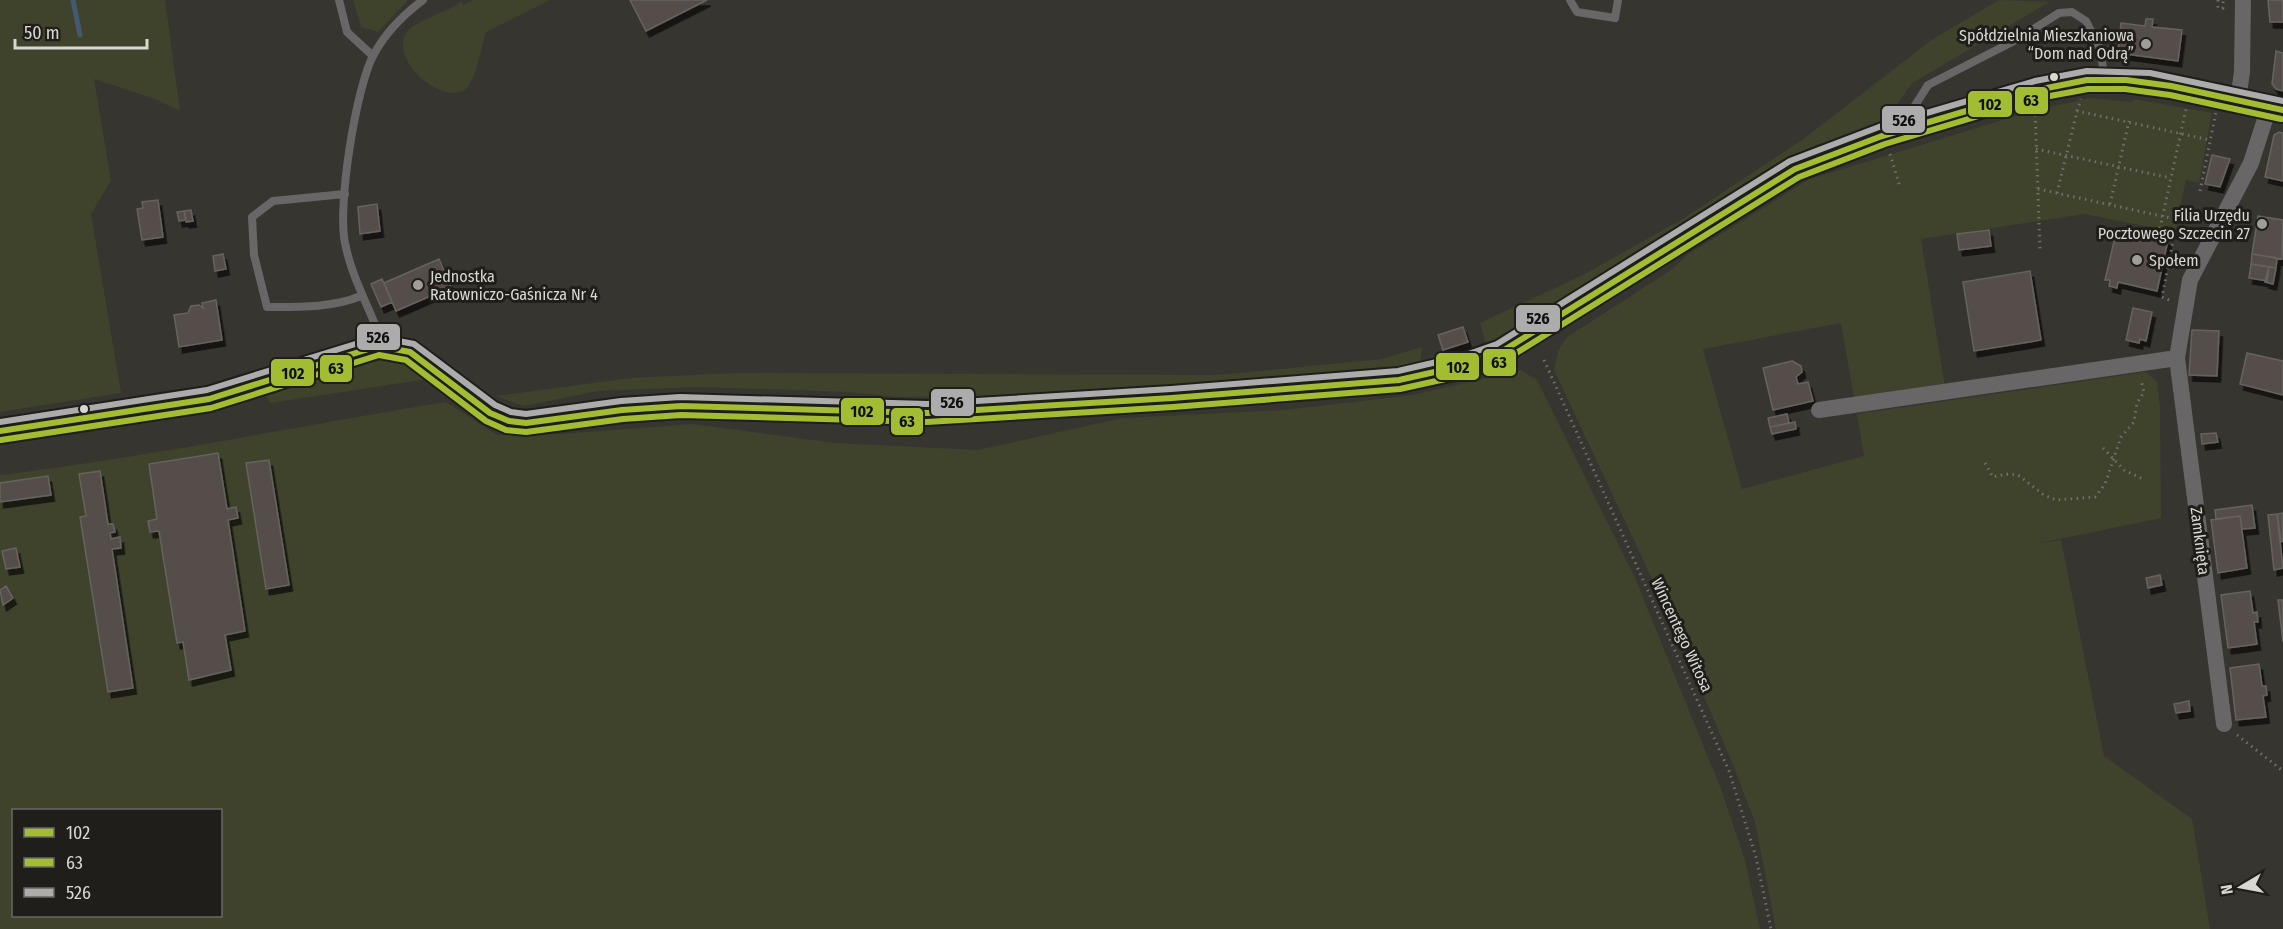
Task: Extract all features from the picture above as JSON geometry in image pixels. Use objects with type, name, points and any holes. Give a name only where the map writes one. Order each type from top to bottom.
[{"type":"street","points":[[2238,100],[2242,72],[2243,0]]},
{"type":"street","points":[[0,431],[209,399],[364,349],[383,346],[401,349],[414,355],[494,416],[526,423],[622,410],[692,406],[863,413],[927,413],[1207,396],[1399,380],[1466,365],[1501,352],[1531,336],[1795,169],[1831,152],[1893,139],[2064,84],[2104,79],[2150,83],[2276,109]]},
{"type":"street","name":"Zamknięta","points":[[2229,728],[2177,358],[2190,280],[2251,163],[2276,109]]},
{"type":"street","points":[[1819,410],[2177,358]]},
{"type":"lane","points":[[339,0],[347,32],[373,56]]},
{"type":"lane","points":[[383,346],[375,322],[361,296],[344,242],[345,194],[358,106],[373,56],[387,33],[423,0]]},
{"type":"lane","points":[[1570,0],[1577,12],[1615,18],[1618,0]]},
{"type":"lane","points":[[1893,139],[1928,85],[2016,40],[2059,13],[2072,12],[2086,21],[2101,51],[2104,79]]},
{"type":"lane","points":[[345,194],[273,201],[252,217],[254,255],[267,307],[309,307],[351,300],[361,296]]},
{"type":"path","points":[[2218,0],[2218,8],[2223,8],[2223,0]]},
{"type":"path","points":[[2057,193],[2083,93]]},
{"type":"path","points":[[2035,104],[2040,250]]},
{"type":"path","points":[[2184,308],[2162,297],[2174,236],[2159,233],[2187,104]]},
{"type":"path","points":[[2200,191],[2217,110]]},
{"type":"path","points":[[2077,111],[2210,140]]},
{"type":"path","points":[[2110,204],[2129,121]]},
{"type":"path","points":[[1893,139],[1900,187]]},
{"type":"path","points":[[2037,149],[2171,178]]},
{"type":"path","points":[[2038,189],[2184,221]]},
{"type":"path","name":"Wincentego Witosa","points":[[1544,360],[1729,771],[1756,857],[1771,929]]},
{"type":"path","points":[[1985,463],[1993,477],[2006,474],[2018,475],[2044,495],[2064,501],[2098,495],[2121,437],[2134,422],[2137,405],[2144,392],[2137,364]]},
{"type":"path","points":[[2103,448],[2129,473],[2144,479]]},
{"type":"path","points":[[2229,728],[2283,771]]},
{"type":"green space","points":[[0,0],[165,0],[180,111],[155,99],[94,79],[111,181],[91,214],[121,393],[0,412]]},
{"type":"green space","points":[[353,0],[408,0],[378,32],[361,27]]},
{"type":"green space","points":[[473,0],[550,0],[486,32],[472,79],[469,85],[460,92],[449,92],[436,88],[413,70],[406,58],[403,45],[406,33],[416,24],[462,1],[463,5]]},
{"type":"green space","points":[[1999,0],[2049,2],[1911,84],[1893,111],[1877,123],[1810,148],[1685,229],[1536,318],[1486,344],[1480,323],[1581,276],[1681,220],[1802,140],[1933,39]]},
{"type":"green space","points":[[2091,98],[2131,102],[2135,99],[2212,113],[2199,183],[2186,180],[2175,232],[2084,214],[1921,239],[1945,387],[1854,398],[1841,323],[1703,349],[1742,489],[1864,456],[1857,414],[2146,372],[2157,382],[2160,407],[2161,518],[2031,545],[2061,540],[2104,756],[2192,819],[2210,929],[1776,929],[1755,822],[1676,630],[1554,370],[1558,351],[1566,338],[1671,270],[1687,255],[1810,179],[2032,111]]},
{"type":"green space","points":[[1422,347],[1420,363],[1337,378],[1035,395],[898,397],[849,392],[698,387],[598,391],[524,406],[496,396],[631,378],[735,373],[1218,375],[1382,359]]},
{"type":"green space","points":[[383,356],[406,361],[428,379],[270,403],[265,394],[348,365]]},
{"type":"green space","points":[[1521,370],[1537,380],[1635,578],[1721,789],[1745,860],[1760,929],[0,929],[0,475],[167,450],[446,402],[497,435],[561,434],[692,424],[835,443],[978,450],[1123,418],[1284,410],[1412,395]]},
{"type":"building","points":[[630,0],[707,0],[646,31]]},
{"type":"building","points":[[2268,0],[2283,0],[2283,22],[2270,22]]},
{"type":"building","points":[[2146,19],[2153,19],[2152,27],[2182,30],[2178,61],[2118,53],[2121,23],[2145,26]]},
{"type":"building","points":[[2276,51],[2283,53],[2283,91],[2276,89],[2272,84]]},
{"type":"building","points":[[2279,132],[2283,133],[2283,181],[2265,177],[2274,135]]},
{"type":"building","points":[[2212,155],[2230,159],[2220,187],[2205,184]]},
{"type":"building","points":[[158,200],[163,237],[142,240],[137,209],[143,208],[142,202]]},
{"type":"building","points":[[377,204],[380,231],[360,234],[358,207]]},
{"type":"building","points":[[191,210],[193,221],[186,222],[184,211]]},
{"type":"building","points":[[184,211],[186,220],[179,221],[177,212]]},
{"type":"building","points":[[2258,216],[2283,220],[2282,259],[2252,254]]},
{"type":"building","name":"Społem","points":[[2117,229],[2168,240],[2157,291],[2118,282],[2117,288],[2109,286],[2110,280],[2105,280]]},
{"type":"building","points":[[1989,230],[1991,246],[1959,250],[1957,234]]},
{"type":"building","points":[[223,254],[226,269],[215,271],[213,256]]},
{"type":"building","points":[[2252,254],[2277,258],[2276,268],[2251,264]]},
{"type":"building","name":"Jednostka Ratowniczo-Gaśnicza Nr 4","points":[[439,259],[451,287],[396,311],[384,283]]},
{"type":"building","points":[[2251,264],[2269,267],[2267,281],[2249,278]]},
{"type":"building","points":[[2269,267],[2276,268],[2273,284],[2265,282]]},
{"type":"building","points":[[2030,271],[2041,340],[1974,351],[1963,282]]},
{"type":"building","points":[[382,279],[392,302],[381,307],[371,284]]},
{"type":"building","points":[[216,300],[222,340],[179,347],[174,315],[188,313],[191,306],[199,305],[203,308],[202,303]]},
{"type":"building","points":[[2133,308],[2152,312],[2146,341],[2140,339],[2139,343],[2126,340]]},
{"type":"building","points":[[1463,327],[1468,342],[1443,350],[1438,335]]},
{"type":"building","points":[[2192,330],[2219,331],[2217,376],[2189,375]]},
{"type":"building","points":[[2247,353],[2283,361],[2283,395],[2240,384]]},
{"type":"building","points":[[1792,361],[1801,366],[1802,372],[1796,377],[1798,384],[1808,382],[1813,401],[1773,410],[1763,368]]},
{"type":"building","points":[[1787,414],[1789,423],[1770,427],[1768,418]]},
{"type":"building","points":[[1795,422],[1796,429],[1772,434],[1770,427]]},
{"type":"building","points":[[2216,433],[2218,442],[2202,444],[2201,434]]},
{"type":"building","points":[[218,453],[227,509],[236,507],[238,518],[228,520],[245,631],[225,635],[231,670],[189,680],[183,642],[177,643],[159,531],[150,532],[148,521],[157,519],[149,464]]},
{"type":"building","points":[[269,460],[289,585],[266,589],[246,463]]},
{"type":"building","points":[[100,471],[108,524],[113,524],[115,532],[110,533],[111,539],[120,537],[121,548],[112,549],[133,688],[108,692],[80,517],[86,516],[79,474]]},
{"type":"building","points":[[48,476],[51,495],[0,502],[0,483]]},
{"type":"building","points":[[2252,505],[2255,528],[2242,529],[2240,516],[2216,519],[2215,510]]},
{"type":"building","points":[[2283,513],[2283,541],[2281,542],[2277,514]]},
{"type":"building","points":[[2277,514],[2283,568],[2274,570],[2268,515]]},
{"type":"building","points":[[2240,516],[2247,568],[2218,573],[2211,520]]},
{"type":"building","points":[[16,548],[20,567],[6,569],[2,551]]},
{"type":"building","points":[[2160,575],[2162,585],[2148,588],[2146,578]]},
{"type":"building","points":[[6,586],[13,598],[3,605],[0,590]]},
{"type":"building","points":[[2250,591],[2253,613],[2257,612],[2258,622],[2254,622],[2257,644],[2228,648],[2221,595]]},
{"type":"building","points":[[2278,600],[2283,600],[2283,642]]},
{"type":"building","points":[[2259,664],[2262,686],[2266,686],[2267,695],[2263,696],[2266,717],[2236,720],[2230,668]]},
{"type":"building","points":[[2189,701],[2190,711],[2176,713],[2174,704]]},
{"type":"waterway","points":[[73,0],[80,35]]},
{"type":"transit line","name":"526","points":[[0,422],[207,390],[378,337],[414,344],[495,405],[511,412],[526,414],[621,401],[680,397],[927,404],[1171,389],[1398,371],[1463,356],[1497,344],[1790,161],[1879,127],[2035,81],[2087,71],[2150,73],[2283,101]]},
{"type":"transit line","name":"102","points":[[0,431],[209,399],[378,346],[410,352],[490,413],[509,421],[526,423],[622,410],[681,406],[927,413],[1172,398],[1399,380],[1466,365],[1501,352],[1795,169],[1882,136],[2037,90],[2087,80],[2126,80],[2171,86],[2283,110]]},
{"type":"transit line","name":"63","points":[[1,440],[211,408],[379,355],[406,360],[486,421],[506,430],[526,432],[623,419],[681,415],[927,422],[1173,407],[1400,389],[1468,374],[1505,360],[1799,177],[1885,144],[2039,98],[2088,89],[2125,89],[2170,95],[2281,119]]},
{"type":"place","name":"Spółdzielnia Mieszkaniowa “Dom nad Odrą”","points":[[2146,44]]},
{"type":"place","name":"Filia Urzędu Pocztowego Szczecin 27","points":[[2262,224]]},
{"type":"place","name":"Społem","points":[[2137,260]]},
{"type":"place","name":"Jednostka Ratowniczo-Gaśnicza Nr 4","points":[[418,285]]}]
